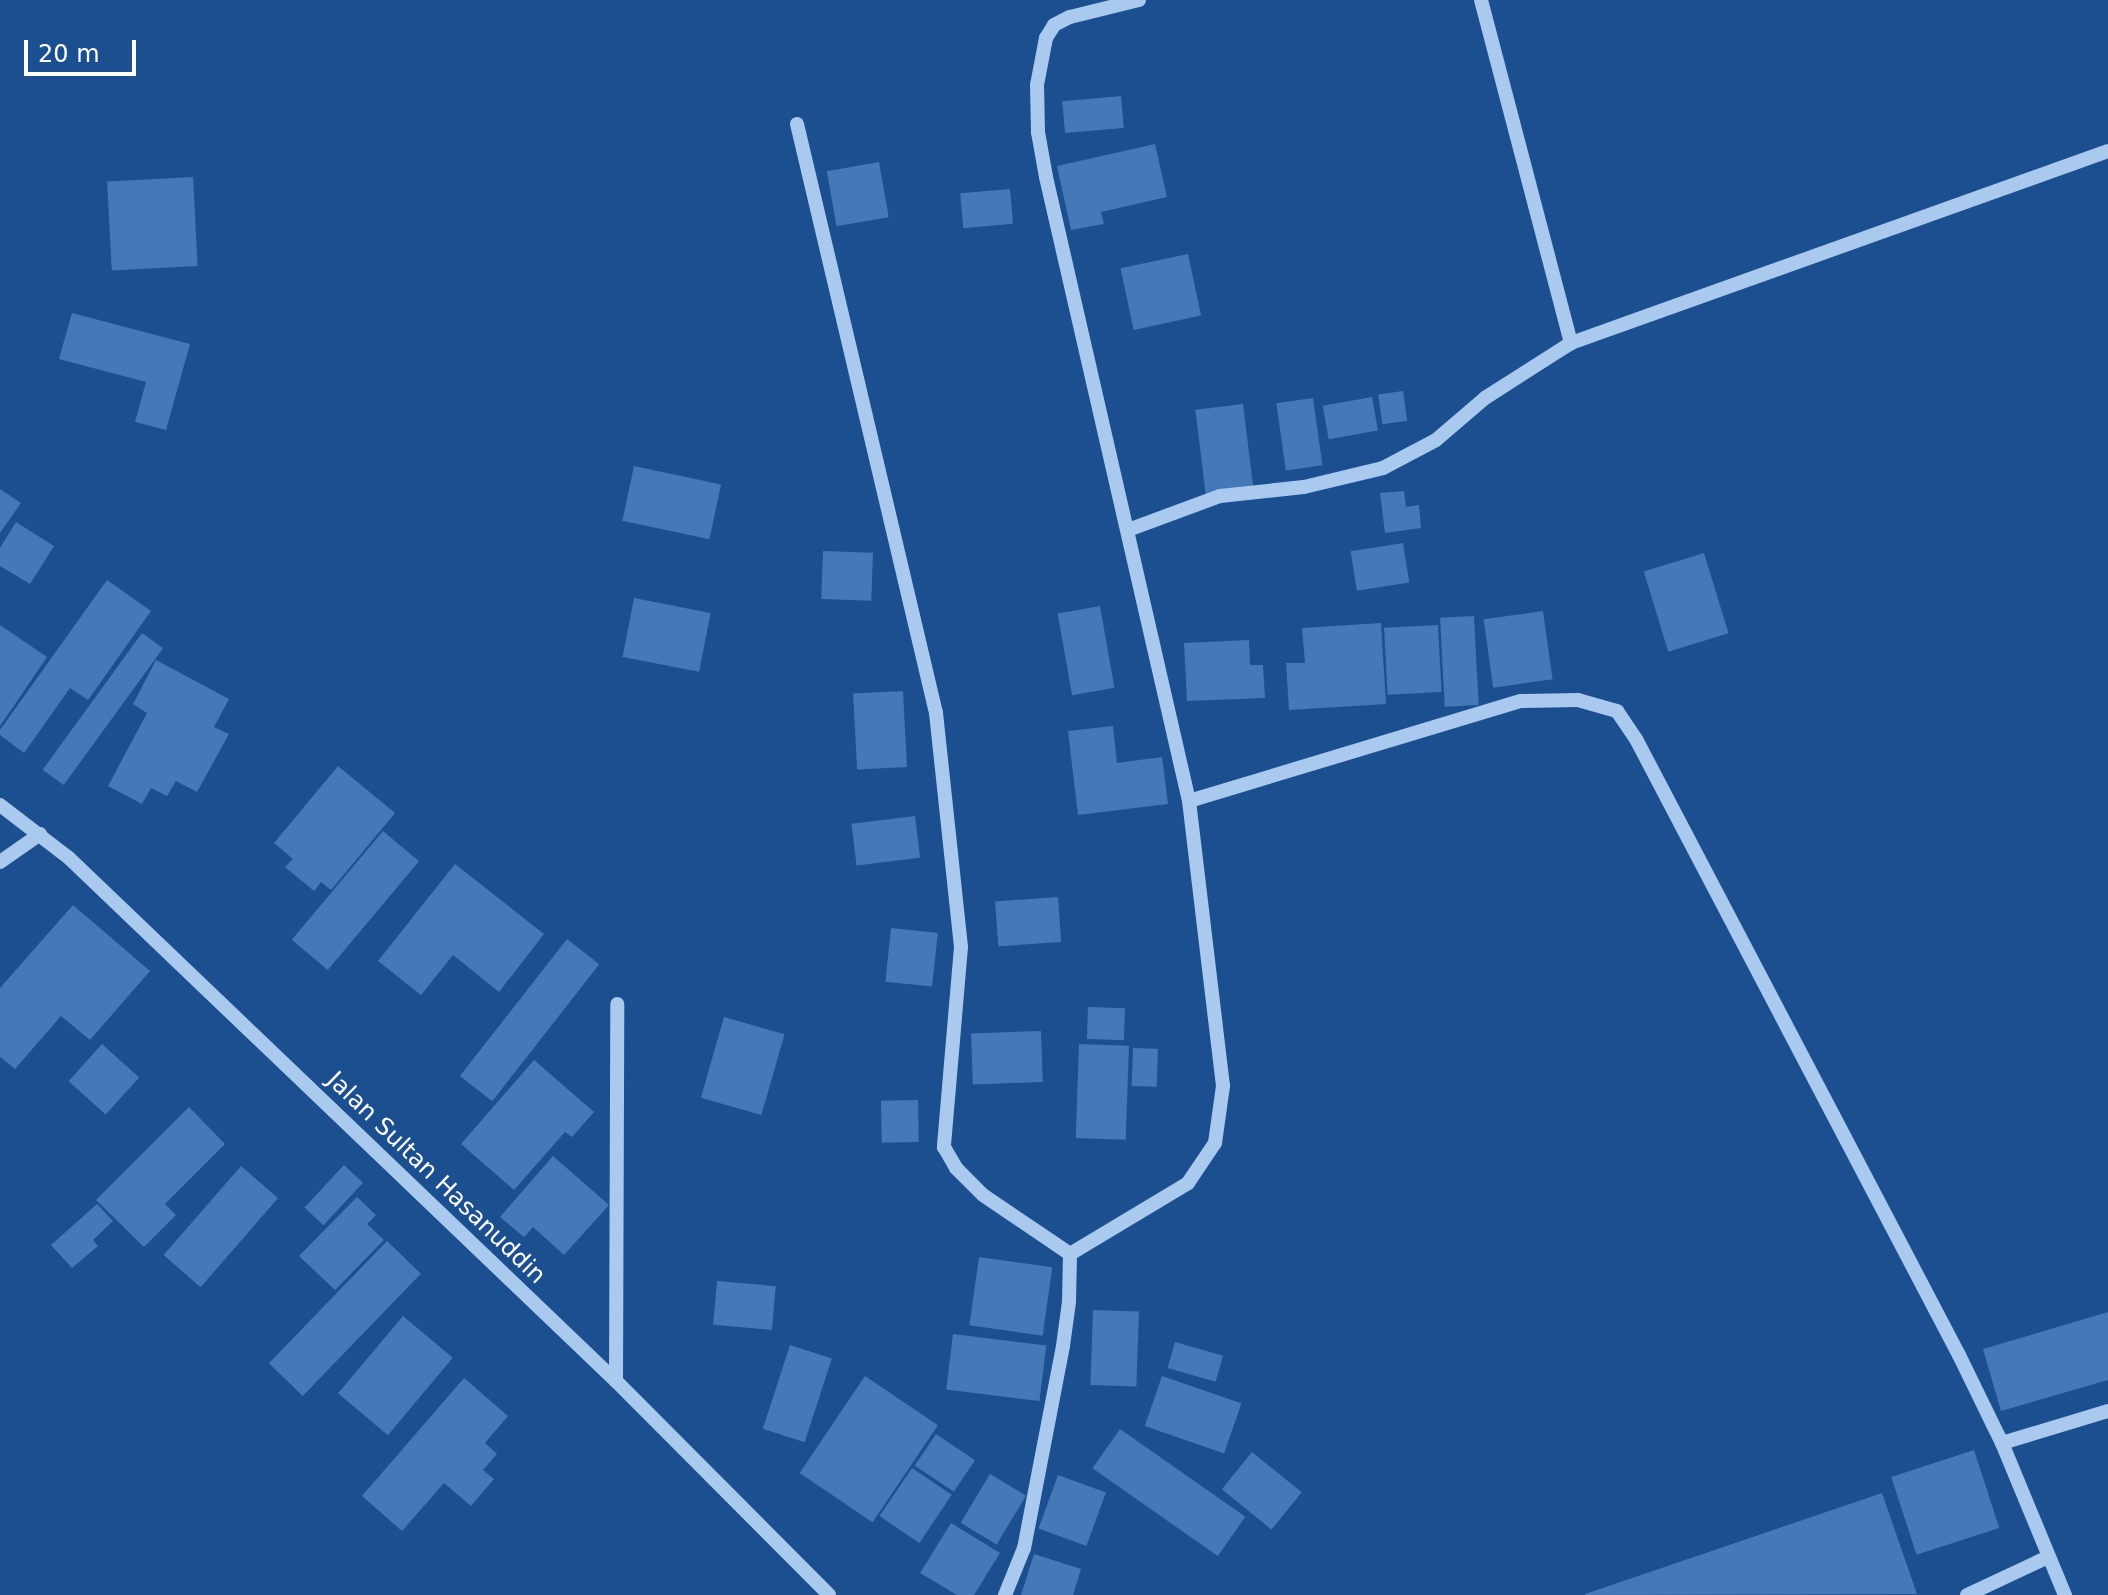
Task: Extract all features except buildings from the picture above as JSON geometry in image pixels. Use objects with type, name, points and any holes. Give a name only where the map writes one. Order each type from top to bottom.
[{"type":"street","points":[[1070,1254],[1188,1183],[1206,1161],[1218,1131],[1223,1086],[1189,801],[1038,132],[1037,85],[1046,38],[1054,25],[1070,17],[1139,0]]},
{"type":"street","points":[[1481,0],[1571,343]]},
{"type":"street","points":[[797,124],[936,713],[961,947],[944,1147],[956,1168],[983,1195],[1070,1254]]},
{"type":"street","points":[[1128,530],[1220,496],[1304,487],[1383,468],[1436,440],[1485,398],[1571,343],[2108,151]]},
{"type":"street","points":[[1189,801],[1521,701],[1578,700],[1617,711],[1644,753],[2002,1443],[2065,1595]]},
{"type":"street","name":"Jalan Sultan Hasanuddin","points":[[0,805],[40,834],[616,1381],[829,1595]]},
{"type":"street","points":[[0,862],[40,834]]},
{"type":"street","points":[[616,1381],[617,1004]]},
{"type":"street","points":[[1005,1595],[1024,1548],[1063,1346],[1069,1302],[1070,1254]]},
{"type":"street","points":[[2002,1443],[2108,1411]]},
{"type":"street","points":[[1967,1595],[2048,1557]]}]
